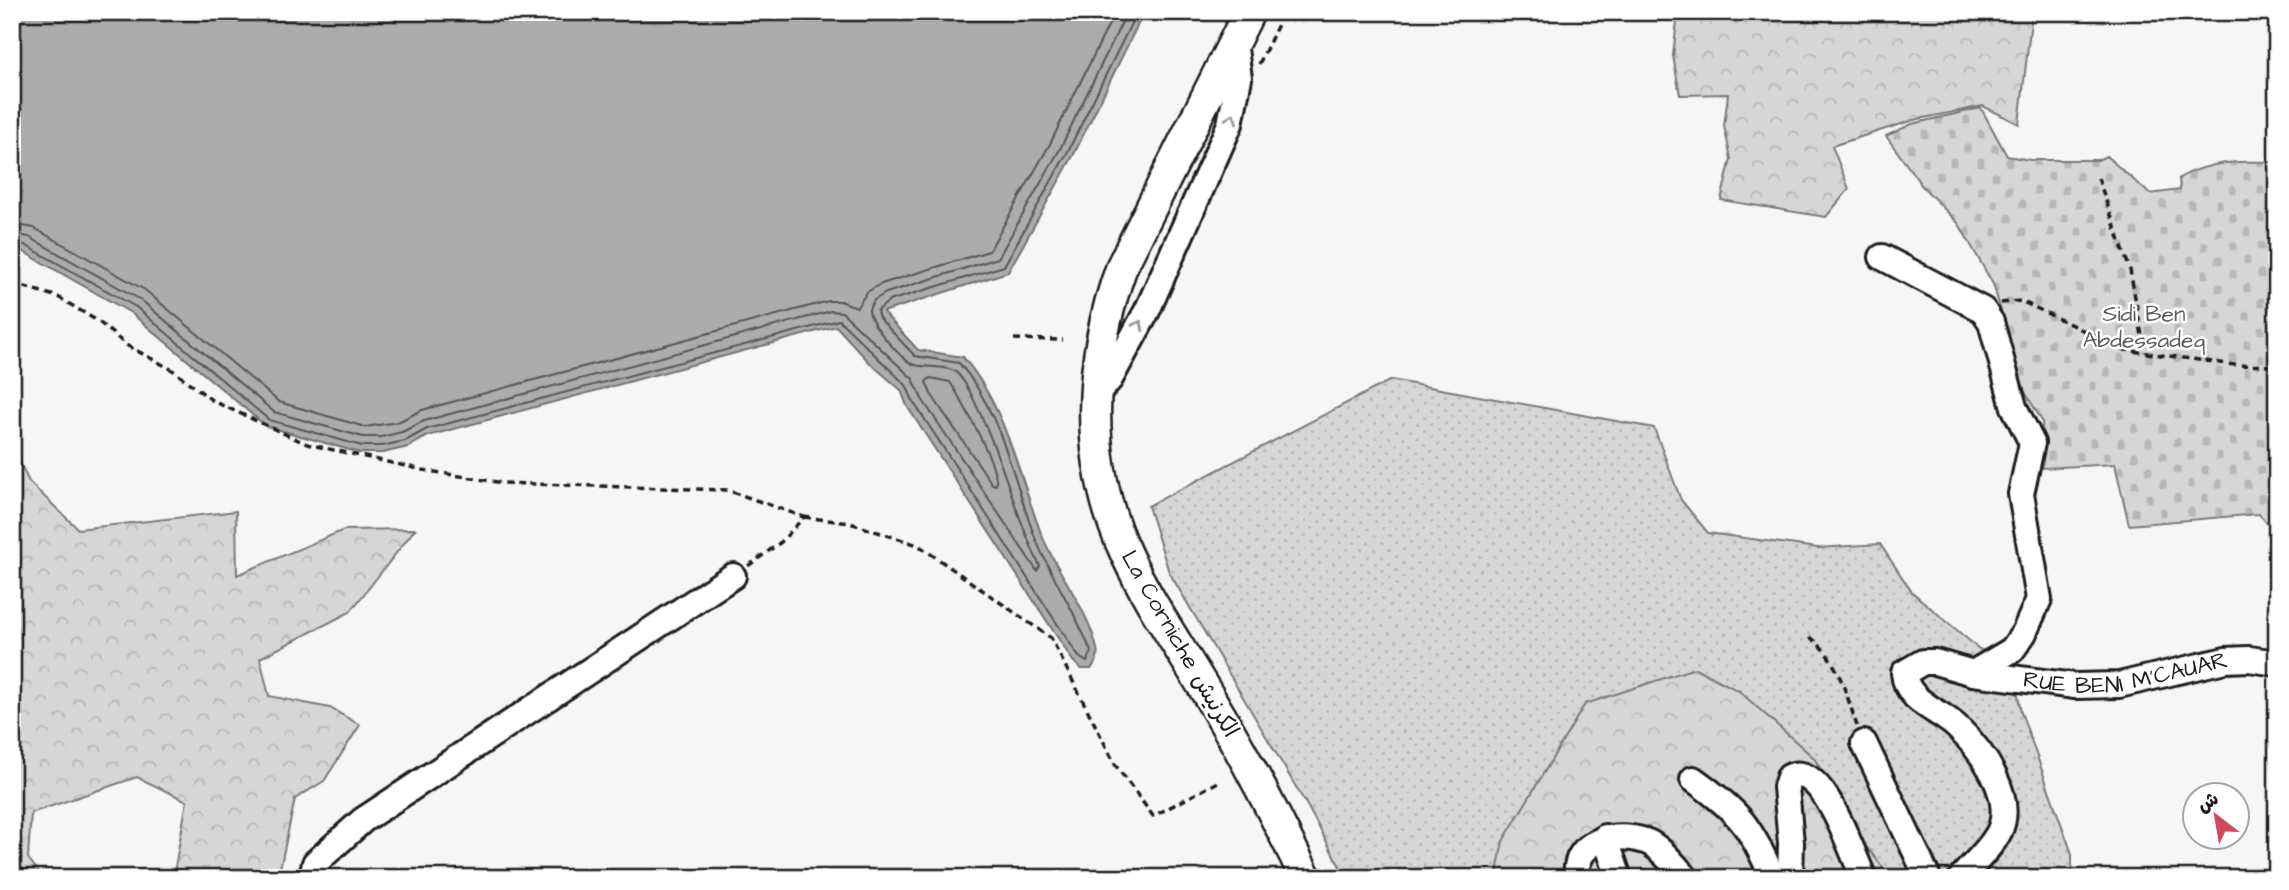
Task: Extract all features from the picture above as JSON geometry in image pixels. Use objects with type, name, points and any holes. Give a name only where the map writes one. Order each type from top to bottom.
[{"type":"main road","name":"La Corniche الكرنيش","points":[[1229,12],[1128,214],[1085,313],[1076,391],[1077,441],[1090,515],[1101,548],[1140,620],[1234,773],[1286,878]]},
{"type":"main road","name":"La Corniche الكرنيش","points":[[1249,12],[1122,266],[1101,334],[1095,396],[1097,456],[1109,510],[1122,546],[1250,764],[1306,878]]},
{"type":"street","points":[[1095,396],[1110,379],[1147,311],[1230,124],[1239,78],[1234,42]]},
{"type":"street","points":[[1882,257],[1983,310],[1991,322],[2014,407],[2032,443],[2021,494],[2038,603],[2024,634],[2012,650],[1973,673]]},
{"type":"street","points":[[312,878],[316,863],[363,820],[733,576]]},
{"type":"street","name":"RUE BENI M'CAUAR","points":[[1961,878],[2000,831],[2003,800],[1993,771],[1958,728],[1908,690],[1904,673],[1923,662],[2040,684],[2119,684],[2225,660],[2249,659],[2277,663]]},
{"type":"street","points":[[1864,743],[1928,878]]},
{"type":"street","points":[[1790,878],[1791,843],[1786,787],[1789,777],[1801,774],[1808,776],[1827,797],[1864,878]]},
{"type":"street","points":[[1693,779],[1730,805],[1755,838],[1773,878]]},
{"type":"street","points":[[1605,837],[1619,878]]},
{"type":"street","points":[[1577,878],[1576,865],[1583,850],[1605,837],[1647,841],[1686,878]]},
{"type":"street","points":[[1647,841],[1664,878]]},
{"type":"path","points":[[1256,71],[1284,12]]},
{"type":"path","points":[[2098,177],[2130,270],[2145,352]]},
{"type":"path","points":[[12,284],[58,297],[99,322],[126,345],[171,369],[213,401],[307,444],[423,470],[503,483],[727,490],[804,517],[850,523],[918,545],[1051,638],[1116,766],[1153,816],[1222,780]]},
{"type":"path","points":[[2001,303],[2021,301],[2125,350],[2235,365],[2277,366]]},
{"type":"path","points":[[1014,339],[1063,340]]},
{"type":"path","points":[[733,576],[781,542],[804,517]]},
{"type":"path","points":[[1810,637],[1824,648],[1837,669],[1864,743]]},
{"type":"green space","points":[[1678,12],[2032,12],[2019,124],[1983,106],[1914,120],[1832,146],[1849,189],[1826,217],[1721,200],[1731,159],[1724,126],[1728,94],[1680,95],[1673,56]]},
{"type":"green space","name":"Sidi Ben Abdessadeq","points":[[1981,108],[2007,156],[2031,160],[2098,160],[2106,156],[2150,194],[2180,190],[2179,178],[2203,168],[2239,162],[2277,162],[2277,534],[2259,514],[2129,525],[2115,464],[2043,468],[2042,421],[2025,392],[1993,284],[1959,224],[1922,186],[1886,136],[1912,124]]},
{"type":"green space","points":[[1391,380],[1654,428],[1681,500],[1708,533],[1818,548],[1880,544],[1912,592],[1979,649],[2012,663],[2021,712],[2072,854],[2072,878],[1346,878],[1309,809],[1169,572],[1148,506]]},
{"type":"green space","points":[[12,446],[29,482],[78,529],[236,511],[237,575],[344,530],[415,529],[350,612],[260,658],[269,696],[330,708],[360,725],[324,781],[295,799],[278,878],[173,878],[187,801],[137,777],[31,813],[28,858],[43,878],[12,878]]},
{"type":"green space","points":[[1695,668],[1739,691],[1814,758],[1866,846],[1891,878],[1496,878],[1503,841],[1585,704]]},
{"type":"water","points":[[12,12],[1144,12],[1073,156],[1008,272],[883,312],[918,350],[963,357],[978,376],[1010,441],[1047,548],[1093,634],[1098,652],[1091,669],[1081,669],[1073,661],[907,406],[901,390],[870,363],[836,326],[428,436],[408,447],[383,453],[360,453],[266,426],[131,313],[22,251],[12,250]]}]
